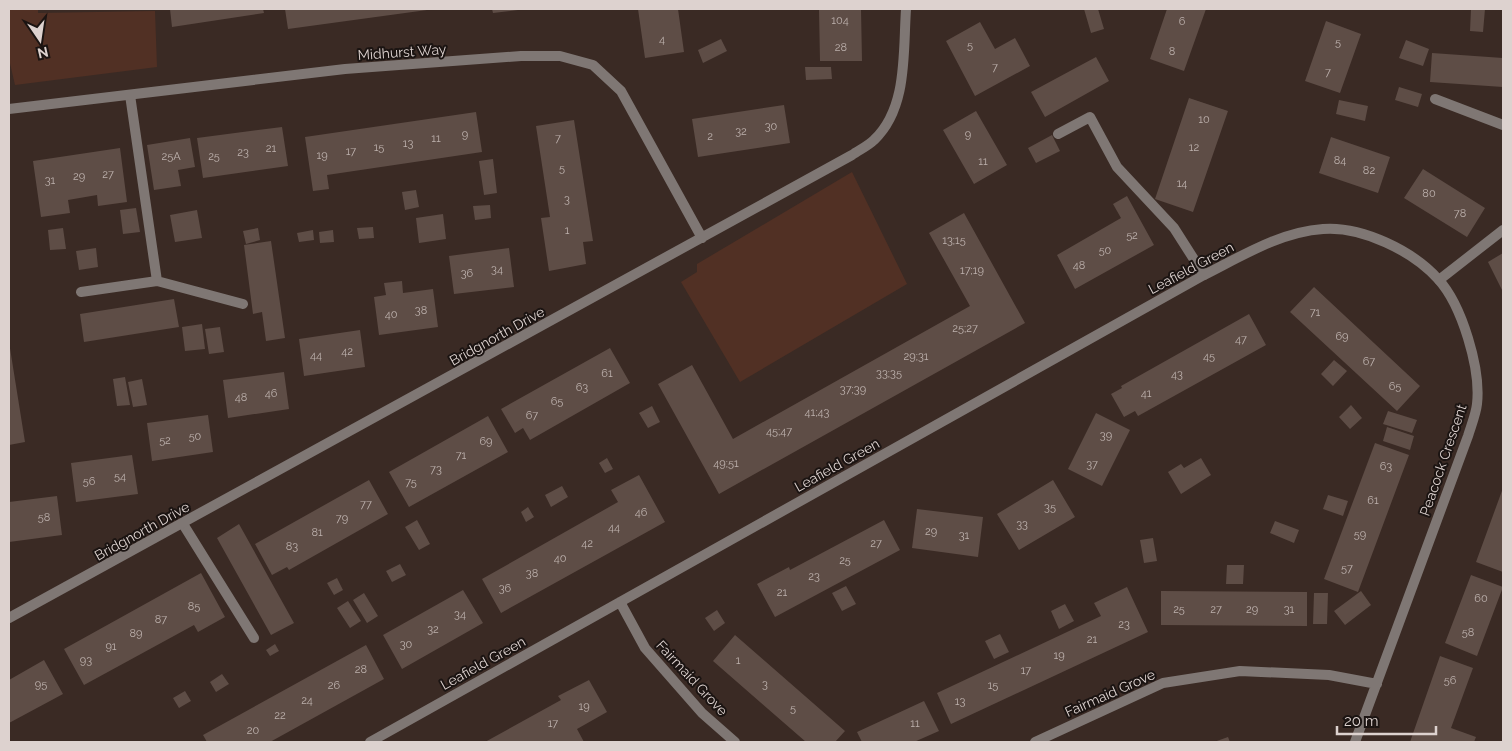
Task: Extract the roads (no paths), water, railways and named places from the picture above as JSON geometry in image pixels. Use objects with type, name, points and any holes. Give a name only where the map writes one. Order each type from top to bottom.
[{"type":"street","name":"Bridgnorth Drive","points":[[9,618],[852,155],[874,140],[891,118],[900,92],[906,9]]},
{"type":"street","name":"Midhurst Way","points":[[9,109],[345,70],[521,56],[560,56],[593,65],[621,91],[702,238]]},
{"type":"street","points":[[130,95],[157,281]]},
{"type":"street","points":[[1436,99],[1503,125]]},
{"type":"street","points":[[1058,134],[1090,116],[1117,167],[1174,228],[1204,275]]},
{"type":"street","name":"Leafield Green","points":[[370,742],[1204,275],[1278,238],[1324,228]]},
{"type":"street","name":"Peacock Crescent","points":[[1324,228],[1366,234],[1404,252],[1439,280],[1460,317],[1474,356],[1477,403],[1468,436],[1355,742]]},
{"type":"street","points":[[1439,280],[1503,230]]},
{"type":"street","points":[[81,292],[157,281],[243,304]]},
{"type":"street","points":[[183,524],[254,638]]},
{"type":"street","name":"Fairmaid Grove","points":[[620,602],[645,648],[702,713],[735,742]]},
{"type":"street","name":"Fairmaid Grove","points":[[1035,742],[1163,683],[1240,670],[1329,675],[1377,684]]}]
